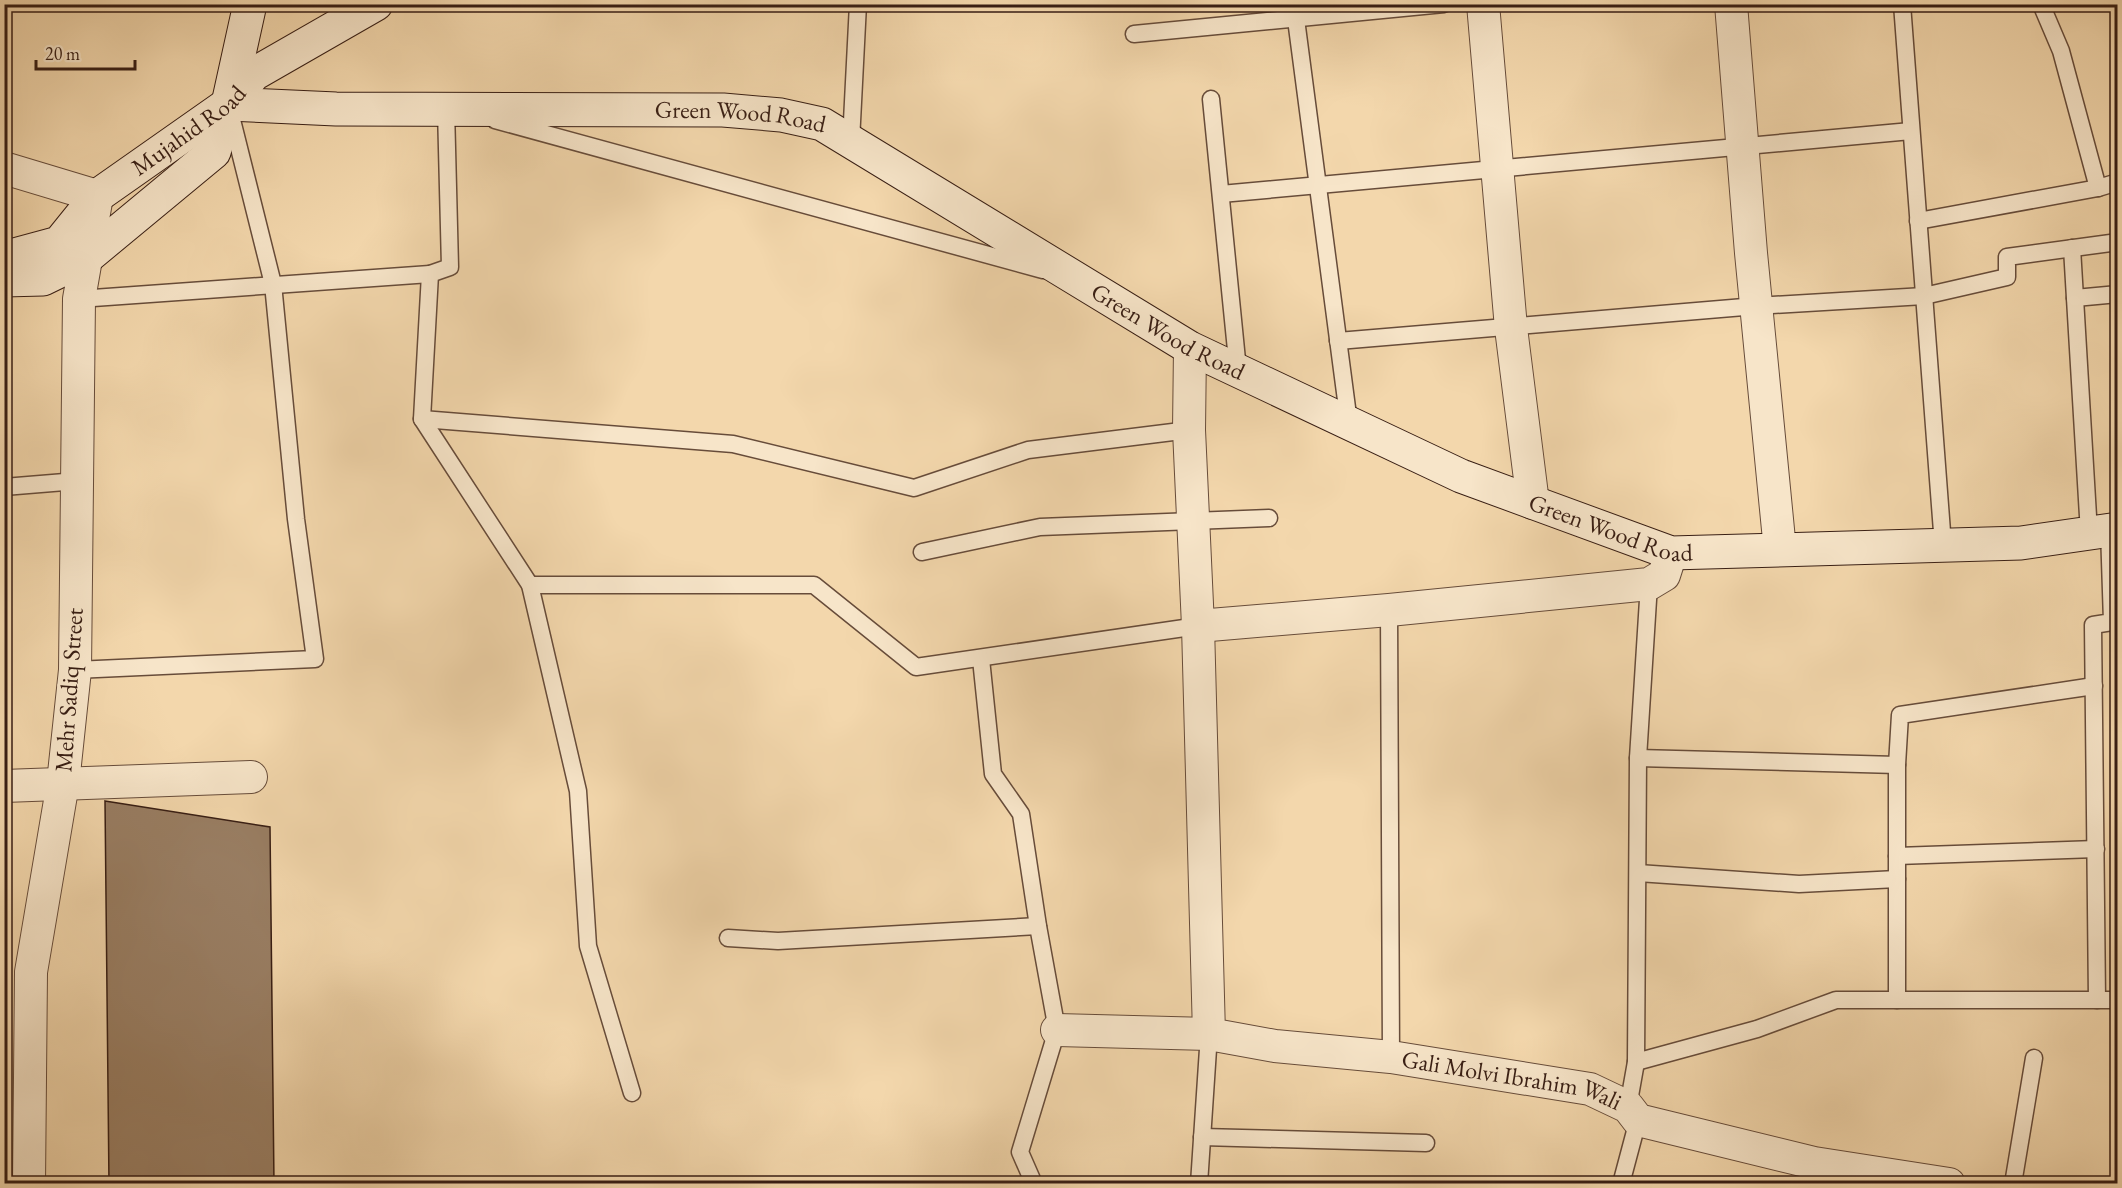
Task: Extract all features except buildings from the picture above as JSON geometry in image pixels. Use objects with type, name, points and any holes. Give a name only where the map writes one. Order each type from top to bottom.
[{"type":"street","points":[[4,280],[43,279],[86,258],[214,152],[228,104],[250,4]]},
{"type":"street","name":"Mujahid Road","points":[[4,256],[58,243],[97,196],[228,104],[254,74],[376,4]]},
{"type":"street","points":[[1484,4],[1511,328],[1533,502]]},
{"type":"street","points":[[1731,4],[1756,306],[1780,550]]},
{"type":"street","name":"Green Wood Road","points":[[228,104],[336,109],[723,110],[781,115],[822,124],[1190,348],[1461,476],[1671,553],[2021,543],[2105,531]]},
{"type":"street","points":[[4,168],[97,196]]},
{"type":"street","name":"Mehr Sadiq Street","points":[[29,1184],[31,972],[63,783],[75,670],[79,299],[97,196]]},
{"type":"street","points":[[1190,348],[1190,430],[1198,626],[1209,1034]]},
{"type":"street","points":[[1198,626],[1649,584],[1664,575],[1671,553]]},
{"type":"street","points":[[4,786],[251,777]]},
{"type":"street","name":"Gali Molvi Ibrahim Wali","points":[[1058,1030],[1209,1034],[1275,1046],[1391,1058],[1590,1089],[1633,1114],[1814,1163],[1949,1184]]},
{"type":"lane","points":[[851,141],[858,4]]},
{"type":"lane","points":[[1134,34],[1295,12],[1444,4]]},
{"type":"lane","points":[[1902,4],[1943,545]]},
{"type":"lane","points":[[2041,4],[2061,51],[2098,188]]},
{"type":"lane","points":[[1295,12],[1349,423]]},
{"type":"lane","points":[[1211,99],[1238,370]]},
{"type":"lane","points":[[75,670],[315,659],[296,519],[273,284],[228,104]]},
{"type":"lane","points":[[79,299],[430,274],[450,267],[451,109],[1079,280]]},
{"type":"lane","points":[[1221,194],[1911,131]]},
{"type":"lane","points":[[1918,221],[2098,188],[2118,182]]},
{"type":"lane","points":[[1338,342],[1756,306],[1924,296],[2007,277],[2007,257],[2118,242]]},
{"type":"lane","points":[[2072,248],[2074,298],[2105,531],[2112,622],[2093,625],[2097,1000]]},
{"type":"lane","points":[[430,274],[422,419],[530,585],[578,791],[588,946],[632,1094]]},
{"type":"lane","points":[[2074,298],[2118,294]]},
{"type":"lane","points":[[422,419],[733,444],[914,488],[1028,450],[1190,430]]},
{"type":"lane","points":[[4,486],[77,481]]},
{"type":"lane","points":[[922,552],[1040,528],[1269,518]]},
{"type":"lane","points":[[1621,1184],[1633,1114],[1636,1062],[1638,758],[1649,584]]},
{"type":"lane","points":[[530,585],[814,585],[916,666],[1198,626]]},
{"type":"lane","points":[[1389,610],[1391,1058]]},
{"type":"lane","points":[[981,658],[993,774],[1021,814],[1038,926],[1058,1030],[1020,1152],[1034,1184]]},
{"type":"lane","points":[[1897,1000],[1900,714],[2094,686]]},
{"type":"lane","points":[[1638,758],[1898,765]]},
{"type":"lane","points":[[1898,856],[2096,849]]},
{"type":"lane","points":[[1638,873],[1799,884],[1897,879]]},
{"type":"lane","points":[[728,938],[778,941],[1038,926]]},
{"type":"lane","points":[[1636,1062],[1757,1029],[1836,1000],[2118,1000]]},
{"type":"lane","points":[[1199,1184],[1209,1034]]},
{"type":"lane","points":[[2013,1184],[2034,1059]]},
{"type":"lane","points":[[1202,1137],[1426,1143]]}]
